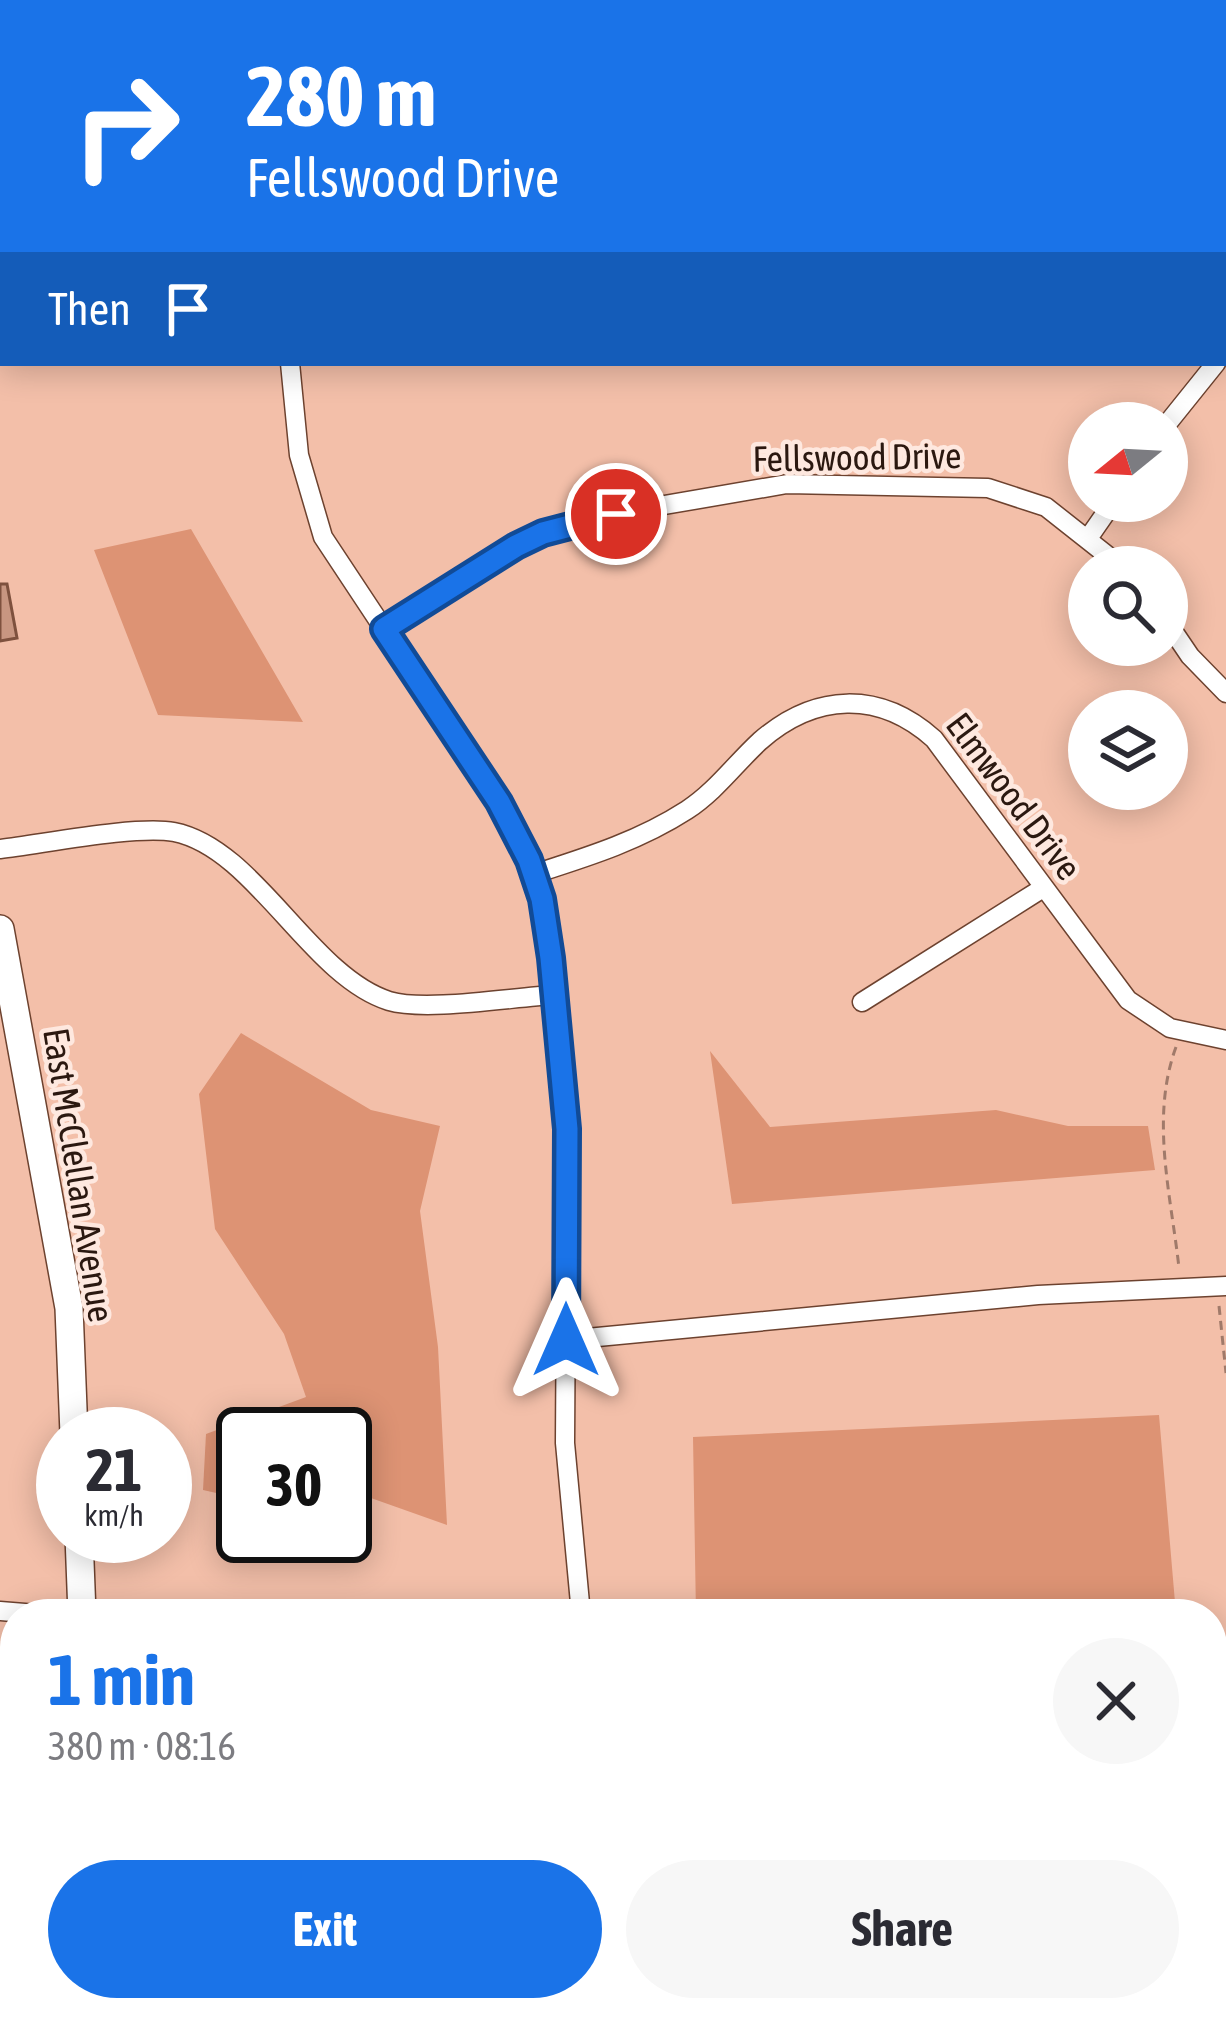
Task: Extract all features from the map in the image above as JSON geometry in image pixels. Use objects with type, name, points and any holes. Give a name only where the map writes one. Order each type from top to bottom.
[{"type":"street","points":[[290,366],[298,455],[323,537],[499,802],[542,899],[567,1129],[566,1443],[580,1599]]},
{"type":"street","points":[[1185,402],[1214,366]]},
{"type":"street","name":"Fellswood Drive","points":[[384,629],[543,533],[641,509],[787,484],[988,488],[1046,506],[1099,546]]},
{"type":"street","points":[[1089,537],[1099,522]]},
{"type":"street","points":[[1188,653],[1226,693]]},
{"type":"street","name":"Elmwood Drive","points":[[534,874],[622,845],[654,828],[710,794],[758,742],[813,707],[851,703],[882,707],[911,719],[934,739],[1128,1000],[1147,1016],[1182,1032],[1226,1040]]},
{"type":"street","points":[[0,848],[172,832],[218,852],[340,970],[392,1002],[554,994]]},
{"type":"street","points":[[862,1001],[1043,888]]},
{"type":"street","name":"East McClellan Avenue","points":[[0,929],[5,982],[69,1308],[73,1407]]},
{"type":"street","points":[[566,1340],[1038,1295],[1222,1286]]},
{"type":"street","points":[[80,1563],[81,1599]]},
{"type":"path","points":[[1181,1288],[1161,1110],[1166,1077],[1182,1032]]},
{"type":"path","points":[[1222,1286],[1226,1373]]},
{"type":"shaded area","points":[[191,529],[303,722],[158,715],[94,550]]},
{"type":"shaded area","points":[[241,1033],[371,1110],[440,1126],[420,1211],[438,1347],[447,1525],[372,1498],[372,1407],[279,1407],[306,1397],[284,1334],[215,1229],[199,1094]]},
{"type":"shaded area","points":[[710,1051],[770,1127],[996,1110],[1068,1126],[1148,1126],[1155,1170],[732,1204]]},
{"type":"shaded area","points":[[1159,1415],[1175,1599],[696,1599],[693,1437]]},
{"type":"shaded area","points":[[216,1430],[216,1493],[203,1490],[206,1434]]},
{"type":"building","points":[[0,584],[7,584],[17,638],[0,641]]},
{"type":"route","points":[[566,1340],[567,1129],[542,899],[529,860],[499,802],[384,629],[516,546],[543,533],[616,514]]}]
